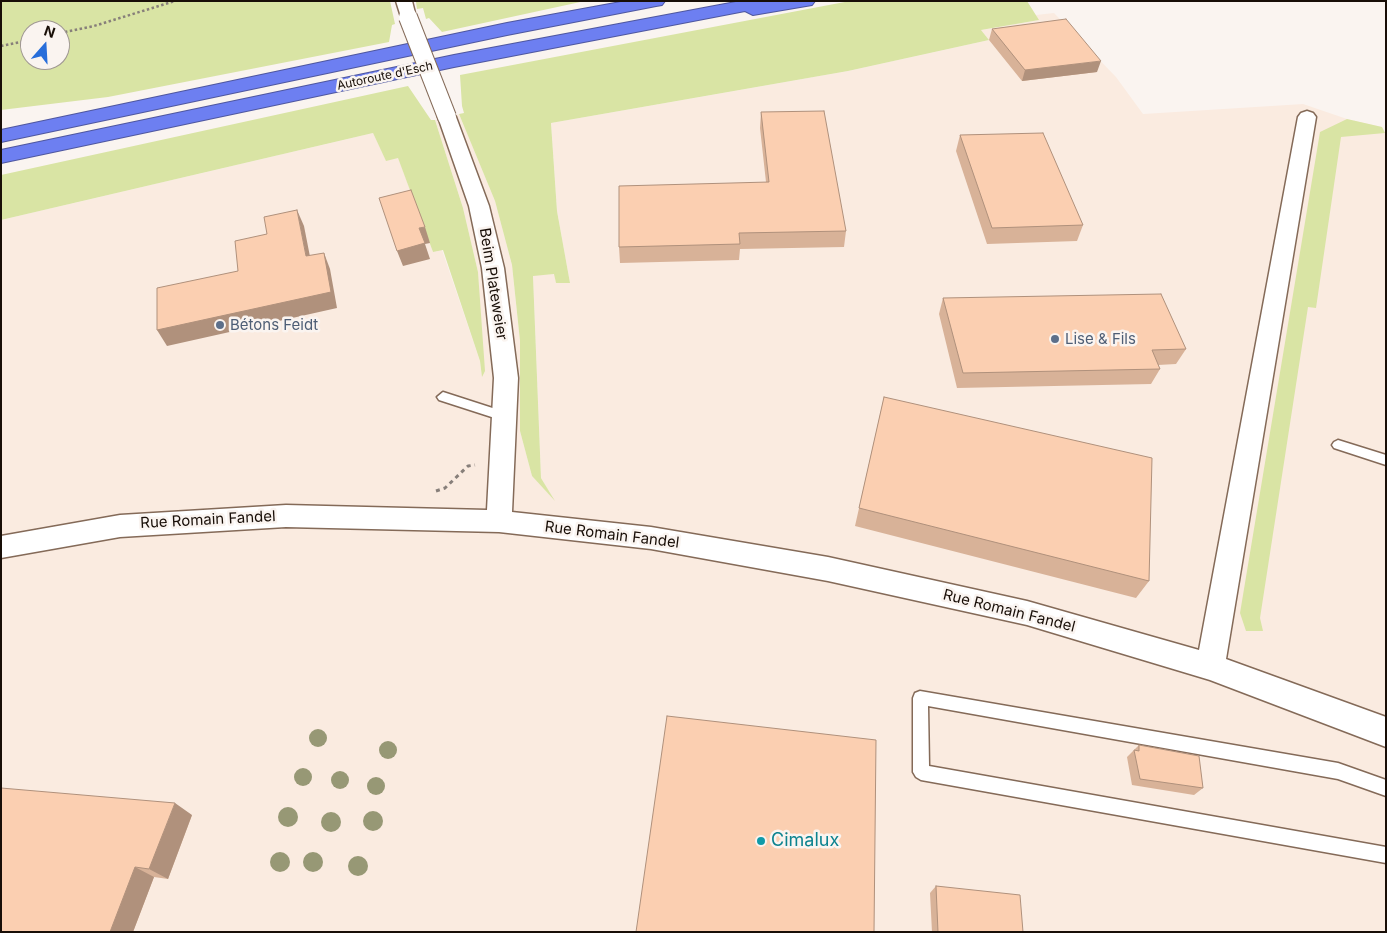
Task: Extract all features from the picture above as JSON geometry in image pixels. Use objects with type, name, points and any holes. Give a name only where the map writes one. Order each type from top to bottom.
[{"type":"highway","name":"Autoroute d'Esch","points":[[1,136],[507,29],[656,1]]},
{"type":"highway","name":"Autoroute d'Esch","points":[[1,157],[454,62],[771,1]]},
{"type":"highway","points":[[672,21],[806,1]]},
{"type":"highway","points":[[1,119],[199,93]]},
{"type":"highway","points":[[1,169],[50,158],[213,112]]},
{"type":"street","name":"Beim Plateweier","points":[[406,9],[479,206],[493,268],[506,378],[499,521]]},
{"type":"street","points":[[1210,666],[1307,118]]},
{"type":"street","name":"Rue Romain Fandel","points":[[1,547],[120,526],[286,516],[499,521],[651,538],[828,569],[1027,613],[1210,666],[1386,732]]},
{"type":"lane","points":[[443,397],[504,416]]},
{"type":"lane","points":[[1338,446],[1386,460]]},
{"type":"lane","points":[[1386,788],[1338,771],[920,698],[921,772],[1386,855]]},
{"type":"path","points":[[70,31],[94,26],[175,1]]},
{"type":"path","points":[[1,46],[20,42]]},
{"type":"shaded area","points":[[1054,13],[1116,77],[1143,114],[1303,104],[1347,119],[1382,127],[1386,134],[1386,932],[1,932],[1,220],[373,133],[386,160],[398,157],[433,252],[442,250],[480,361],[482,376],[478,272],[463,208],[435,120],[459,114],[495,201],[512,265],[520,341],[520,431],[532,476],[553,498],[541,478],[533,275],[555,274],[556,283],[570,283],[557,211],[551,123],[848,71],[989,40],[981,30],[1038,20],[1036,15]]},
{"type":"green space","points":[[1,1],[390,1],[395,24],[392,25],[389,42],[108,97],[1,110]]},
{"type":"green space","points":[[585,1],[442,32],[429,18],[426,19],[423,8],[417,9],[416,2]]},
{"type":"green space","points":[[850,1],[1027,1],[1039,20],[981,30],[989,40],[848,71],[551,123],[557,211],[570,283],[556,283],[554,274],[533,276],[541,478],[555,501],[532,476],[520,431],[520,341],[512,265],[495,201],[459,114],[464,113],[460,75]]},
{"type":"green space","points":[[408,86],[431,120],[435,120],[463,208],[478,272],[485,371],[482,377],[480,361],[443,250],[433,252],[398,158],[386,161],[373,133],[1,220],[1,175]]},
{"type":"green space","points":[[1347,119],[1382,127],[1385,133],[1341,137],[1316,308],[1308,307],[1260,618],[1263,631],[1246,631],[1240,613],[1320,132]]},
{"type":"building","points":[[1066,19],[1101,61],[1025,70],[992,29]]},
{"type":"building","points":[[824,111],[846,231],[739,233],[740,244],[619,247],[619,186],[769,182],[761,112]]},
{"type":"building","points":[[1043,133],[1083,225],[992,228],[960,135]]},
{"type":"building","points":[[411,190],[425,227],[419,228],[425,243],[397,251],[379,198]]},
{"type":"building","points":[[297,210],[306,256],[324,253],[331,292],[157,330],[157,288],[238,271],[235,241],[267,234],[264,217]]},
{"type":"building","name":"Lise & Fils","points":[[1161,294],[1186,349],[1152,350],[1160,369],[963,373],[943,298]]},
{"type":"building","points":[[884,397],[1152,458],[1149,581],[859,508]]},
{"type":"building","name":"Cimalux","points":[[667,716],[876,740],[874,932],[636,932]]},
{"type":"building","points":[[1139,745],[1199,756],[1203,788],[1140,779],[1134,750],[1139,751]]},
{"type":"building","points":[[1,788],[175,803],[149,869],[135,867],[110,932],[1,932]]},
{"type":"building","points":[[936,886],[1020,895],[1023,932],[938,932]]},
{"type":"place","name":"Bétons Feidt","points":[[220,325]]},
{"type":"place","name":"Lise & Fils","points":[[1055,339]]},
{"type":"place","name":"Cimalux","points":[[761,841]]}]
